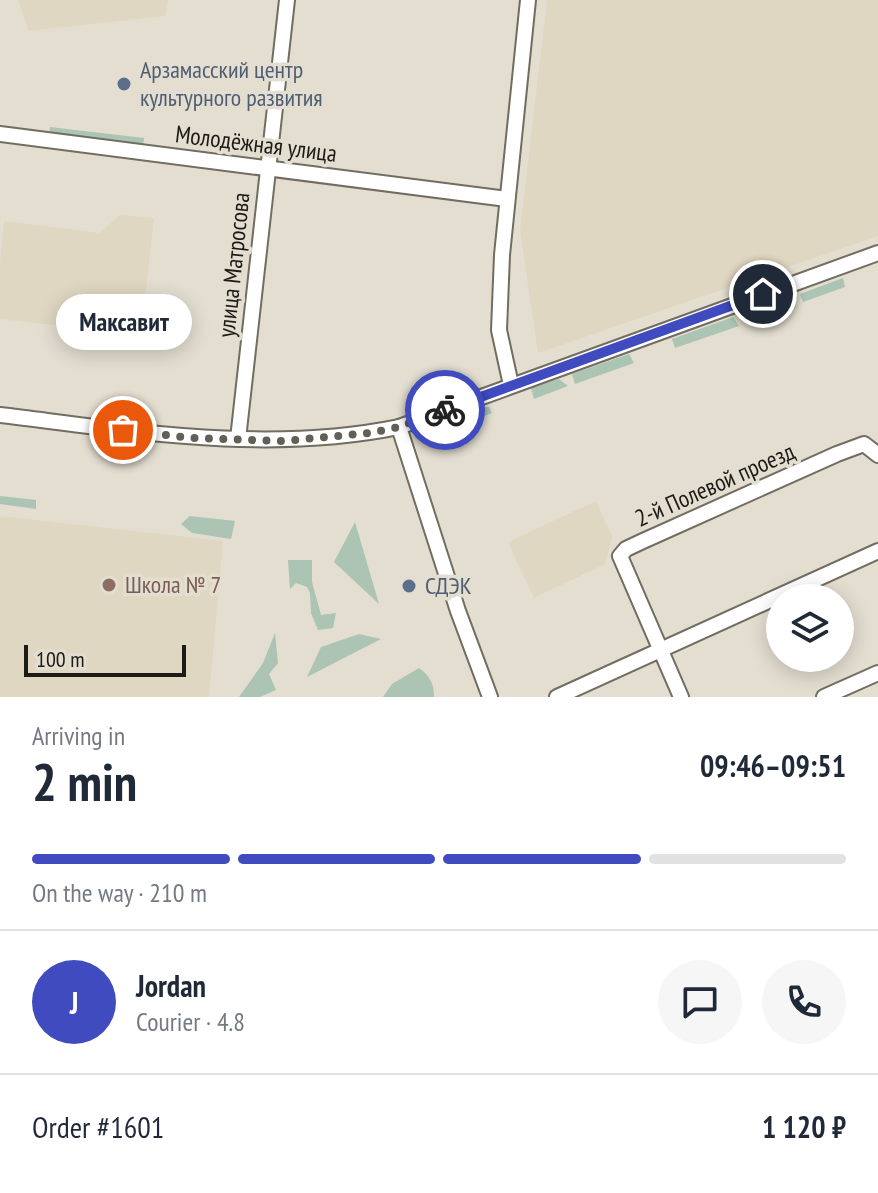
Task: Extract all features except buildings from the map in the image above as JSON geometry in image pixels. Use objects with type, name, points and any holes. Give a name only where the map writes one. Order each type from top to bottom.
[{"type":"street","name":"улица Матросова","points":[[238,439],[287,0]]},
{"type":"street","points":[[511,385],[499,330],[507,199],[528,0]]},
{"type":"street","name":"Молодёжная улица","points":[[0,134],[507,199]]},
{"type":"street","points":[[0,415],[191,438],[284,441],[370,433],[399,427],[878,253]]},
{"type":"street","points":[[399,427],[458,611],[490,697]]},
{"type":"street","name":"2-й Полевой проезд","points":[[660,649],[620,556],[626,549],[864,444],[878,455]]},
{"type":"street","points":[[557,697],[878,551]]},
{"type":"street","points":[[660,649],[681,697]]},
{"type":"street","points":[[824,697],[878,673]]},
{"type":"shaded area","points":[[18,0],[168,0],[165,16],[29,31]]},
{"type":"shaded area","points":[[547,0],[878,0],[878,236],[538,353],[520,230]]},
{"type":"shaded area","points":[[120,215],[154,218],[141,335],[0,319],[4,221],[100,233]]},
{"type":"shaded area","points":[[596,501],[612,537],[605,564],[534,598],[508,542]]},
{"type":"shaded area","name":"Школа № 7","points":[[0,516],[223,541],[209,697],[0,697]]},
{"type":"green space","points":[[50,127],[144,138],[143,147],[49,135]]},
{"type":"green space","points":[[843,278],[845,287],[803,302],[800,294]]},
{"type":"green space","points":[[787,298],[796,307],[747,324],[747,312]]},
{"type":"green space","points":[[733,317],[739,326],[675,348],[672,339]]},
{"type":"green space","points":[[629,354],[634,363],[575,384],[572,374]]},
{"type":"green space","points":[[559,379],[568,386],[534,399],[531,388]]},
{"type":"green space","points":[[486,407],[492,413],[419,441],[418,431]]},
{"type":"green space","points":[[0,496],[36,500],[36,509],[0,504]]},
{"type":"green space","points":[[190,516],[235,521],[231,539],[192,533],[181,524]]},
{"type":"green space","points":[[355,522],[379,604],[334,562]]},
{"type":"green space","points":[[288,560],[312,560],[312,582],[321,615],[336,613],[333,628],[318,630],[311,613],[307,587],[296,583],[290,589]]},
{"type":"green space","points":[[275,633],[278,663],[269,674],[276,690],[260,697],[239,697],[263,663]]},
{"type":"green space","points":[[359,634],[381,639],[307,677],[321,647]]},
{"type":"green space","points":[[419,668],[431,681],[434,697],[383,697],[392,684]]},
{"type":"way so far","points":[[123,430],[191,438],[284,441],[370,433],[399,427],[445,410]]},
{"type":"place","name":"Арзамасский центр культурного развития","points":[[124,84]]},
{"type":"place","name":"Максавит","points":[[123,430]]},
{"type":"place","name":"Школа № 7","points":[[109,585]]},
{"type":"place","name":"СДЭК","points":[[409,586]]},
{"type":"route","points":[[445,410],[763,294]]}]
